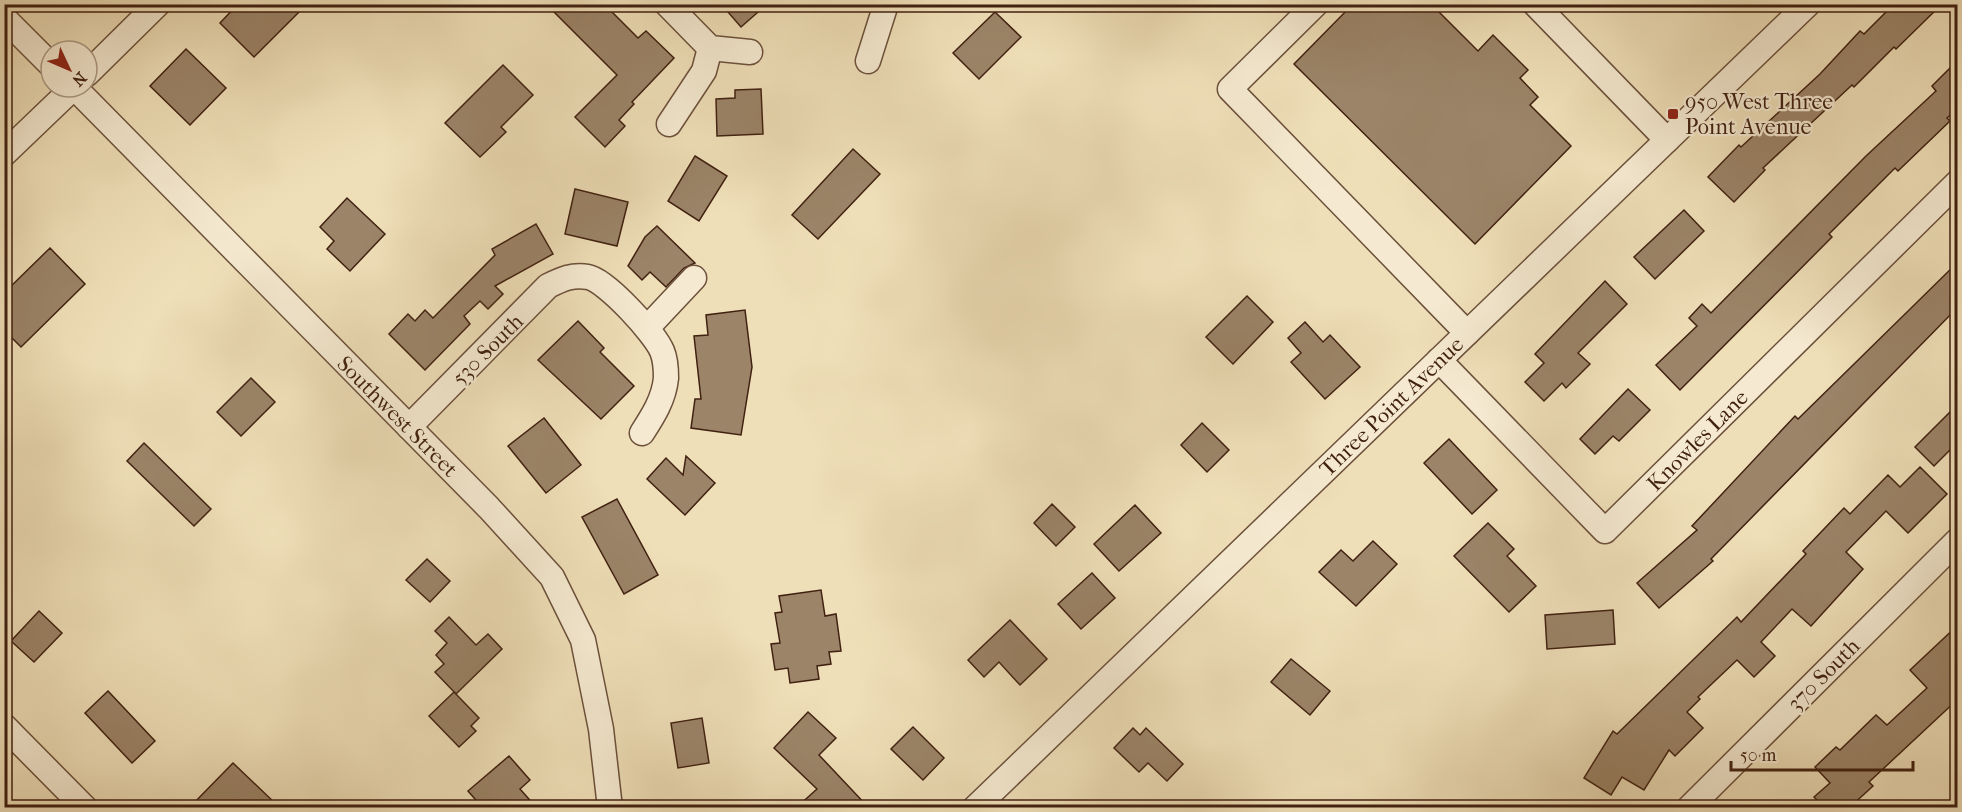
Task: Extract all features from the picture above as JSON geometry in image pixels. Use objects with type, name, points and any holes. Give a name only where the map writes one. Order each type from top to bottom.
[{"type":"street","points":[[99,62],[158,4]]},
{"type":"street","points":[[666,4],[710,48],[750,52]]},
{"type":"street","points":[[868,61],[886,4]]},
{"type":"street","points":[[1316,4],[1230,89],[1467,333]]},
{"type":"street","points":[[1535,4],[1667,140]]},
{"type":"street","name":"Three Point Avenue","points":[[975,807],[1808,4]]},
{"type":"street","points":[[4,18],[39,53]]},
{"type":"street","points":[[669,124],[704,71],[710,48]]},
{"type":"street","points":[[4,154],[61,99]]},
{"type":"street","name":"Southwest Street","points":[[86,99],[489,508],[552,577],[583,640],[601,729],[610,807]]},
{"type":"street","name":"Knowles Lane","points":[[1439,360],[1605,531],[1958,182]]},
{"type":"street","name":"530 South","points":[[409,427],[548,286],[569,276],[590,277],[607,288],[647,328]]},
{"type":"street","points":[[642,433],[660,405],[666,378],[663,353],[647,328],[694,278]]},
{"type":"street","name":"370 South","points":[[1689,807],[1958,540]]},
{"type":"street","points":[[4,726],[85,807]]},
{"type":"building","points":[[238,4],[307,4],[254,57],[220,23]]},
{"type":"building","points":[[546,4],[604,4],[638,38],[646,31],[674,58],[632,102],[634,104],[619,120],[625,126],[605,147],[575,117],[617,75]]},
{"type":"building","points":[[721,4],[767,4],[741,27]]},
{"type":"building","points":[[1353,4],[1431,4],[1478,51],[1493,35],[1528,70],[1520,78],[1538,97],[1530,105],[1571,146],[1475,244],[1294,64]]},
{"type":"building","points":[[1894,4],[1942,4],[1896,49],[1894,47],[1854,87],[1852,85],[1763,168],[1765,170],[1734,202],[1708,177],[1739,145],[1741,147],[1820,74],[1860,31],[1864,34]]},
{"type":"building","points":[[995,12],[1021,37],[979,79],[953,53]]},
{"type":"building","points":[[186,49],[226,88],[190,125],[150,86]]},
{"type":"building","points":[[1958,60],[1958,112],[1956,110],[1947,118],[1950,121],[1898,171],[1895,168],[1829,234],[1832,237],[1680,390],[1656,365],[1697,326],[1689,318],[1702,304],[1711,313],[1866,156],[1936,91],[1932,86]]},
{"type":"building","points":[[503,65],[533,95],[501,127],[506,132],[480,157],[445,123]]},
{"type":"building","points":[[761,89],[763,134],[717,136],[716,99],[735,98],[735,90]]},
{"type":"building","points":[[853,149],[880,174],[818,239],[792,215]]},
{"type":"building","points":[[695,156],[727,176],[699,221],[668,201]]},
{"type":"building","points":[[575,189],[628,202],[617,246],[565,234]]},
{"type":"building","points":[[347,198],[385,234],[350,271],[327,249],[334,241],[320,227]]},
{"type":"building","points":[[1684,210],[1704,231],[1655,279],[1634,257]]},
{"type":"building","points":[[536,224],[553,254],[495,286],[503,294],[488,309],[480,301],[464,316],[470,324],[425,370],[389,334],[408,314],[415,321],[425,310],[433,318],[495,255],[492,249]]},
{"type":"building","points":[[657,226],[695,263],[684,268],[666,287],[650,272],[642,280],[628,266],[645,237]]},
{"type":"building","points":[[50,248],[85,284],[21,347],[4,330],[4,293]]},
{"type":"building","points":[[1958,262],[1958,307],[1711,559],[1713,561],[1659,608],[1637,583],[1697,530],[1692,526],[1795,416],[1798,419]]},
{"type":"building","points":[[1605,281],[1627,304],[1578,353],[1590,364],[1566,388],[1562,383],[1544,401],[1525,382],[1544,363],[1535,354]]},
{"type":"building","points":[[1247,296],[1273,322],[1233,364],[1206,337]]},
{"type":"building","points":[[745,310],[752,367],[741,435],[691,428],[695,399],[701,399],[694,336],[708,335],[706,315]]},
{"type":"building","points":[[578,321],[604,348],[600,352],[634,386],[601,419],[538,360]]},
{"type":"building","points":[[1305,322],[1323,342],[1330,335],[1360,367],[1325,399],[1291,362],[1301,353],[1288,338]]},
{"type":"building","points":[[251,378],[275,402],[241,436],[217,412]]},
{"type":"building","points":[[1628,389],[1650,410],[1619,441],[1613,436],[1595,454],[1580,439]]},
{"type":"building","points":[[1958,404],[1958,442],[1934,466],[1915,447]]},
{"type":"building","points":[[544,418],[581,465],[546,493],[508,446]]},
{"type":"building","points":[[1202,423],[1229,450],[1207,472],[1181,445]]},
{"type":"building","points":[[1449,439],[1497,490],[1472,514],[1424,463]]},
{"type":"building","points":[[144,443],[211,509],[194,526],[127,461]]},
{"type":"building","points":[[686,456],[715,483],[685,515],[647,479],[666,458],[683,475]]},
{"type":"building","points":[[1920,467],[1947,494],[1908,533],[1886,511],[1846,552],[1863,569],[1811,626],[1792,609],[1761,642],[1775,656],[1754,677],[1737,660],[1698,697],[1700,699],[1687,712],[1703,728],[1675,756],[1669,750],[1644,790],[1622,777],[1611,795],[1584,778],[1613,731],[1617,734],[1737,617],[1741,622],[1806,554],[1803,551],[1844,508],[1850,514],[1888,475],[1900,487]]},
{"type":"building","points":[[617,499],[658,575],[624,594],[582,517]]},
{"type":"building","points":[[1052,504],[1075,527],[1056,546],[1034,523]]},
{"type":"building","points":[[1135,505],[1161,533],[1119,571],[1094,544]]},
{"type":"building","points":[[1488,523],[1514,549],[1507,556],[1536,586],[1509,612],[1454,556]]},
{"type":"building","points":[[1373,541],[1397,564],[1356,606],[1319,572],[1341,550],[1353,561]]},
{"type":"building","points":[[427,559],[450,581],[430,602],[406,580]]},
{"type":"building","points":[[1092,573],[1115,598],[1081,629],[1058,604]]},
{"type":"building","points":[[821,590],[825,616],[836,614],[841,651],[829,652],[831,664],[817,666],[819,679],[790,683],[788,668],[775,670],[771,644],[780,643],[775,613],[782,612],[779,596]]},
{"type":"building","points":[[1613,610],[1615,644],[1547,649],[1545,615]]},
{"type":"building","points":[[39,611],[62,633],[34,662],[11,641]]},
{"type":"building","points":[[449,617],[476,645],[488,634],[502,649],[456,694],[435,672],[444,664],[436,655],[447,643],[435,631]]},
{"type":"building","points":[[1010,620],[1047,659],[1020,685],[999,662],[984,677],[968,660]]},
{"type":"building","points":[[1958,625],[1958,699],[1869,782],[1873,786],[1850,807],[1824,807],[1814,797],[1830,783],[1815,767],[1836,747],[1840,750],[1876,715],[1887,725],[1927,688],[1910,670]]},
{"type":"building","points":[[1291,659],[1330,691],[1310,715],[1271,682]]},
{"type":"building","points":[[108,691],[155,741],[132,763],[85,713]]},
{"type":"building","points":[[454,692],[479,718],[471,726],[476,731],[459,747],[429,716]]},
{"type":"building","points":[[808,712],[836,738],[819,755],[868,807],[797,807],[817,789],[774,748]]},
{"type":"building","points":[[702,718],[709,763],[678,768],[671,723]]},
{"type":"building","points":[[913,727],[944,758],[923,780],[891,749]]},
{"type":"building","points":[[1133,728],[1140,735],[1146,728],[1183,764],[1167,781],[1148,763],[1139,772],[1114,748]]},
{"type":"building","points":[[509,756],[530,780],[520,789],[536,807],[482,807],[468,791]]},
{"type":"building","points":[[233,763],[279,807],[190,807]]},
{"type":"place","name":"950 West Three Point Avenue","points":[[1673,114]]}]
